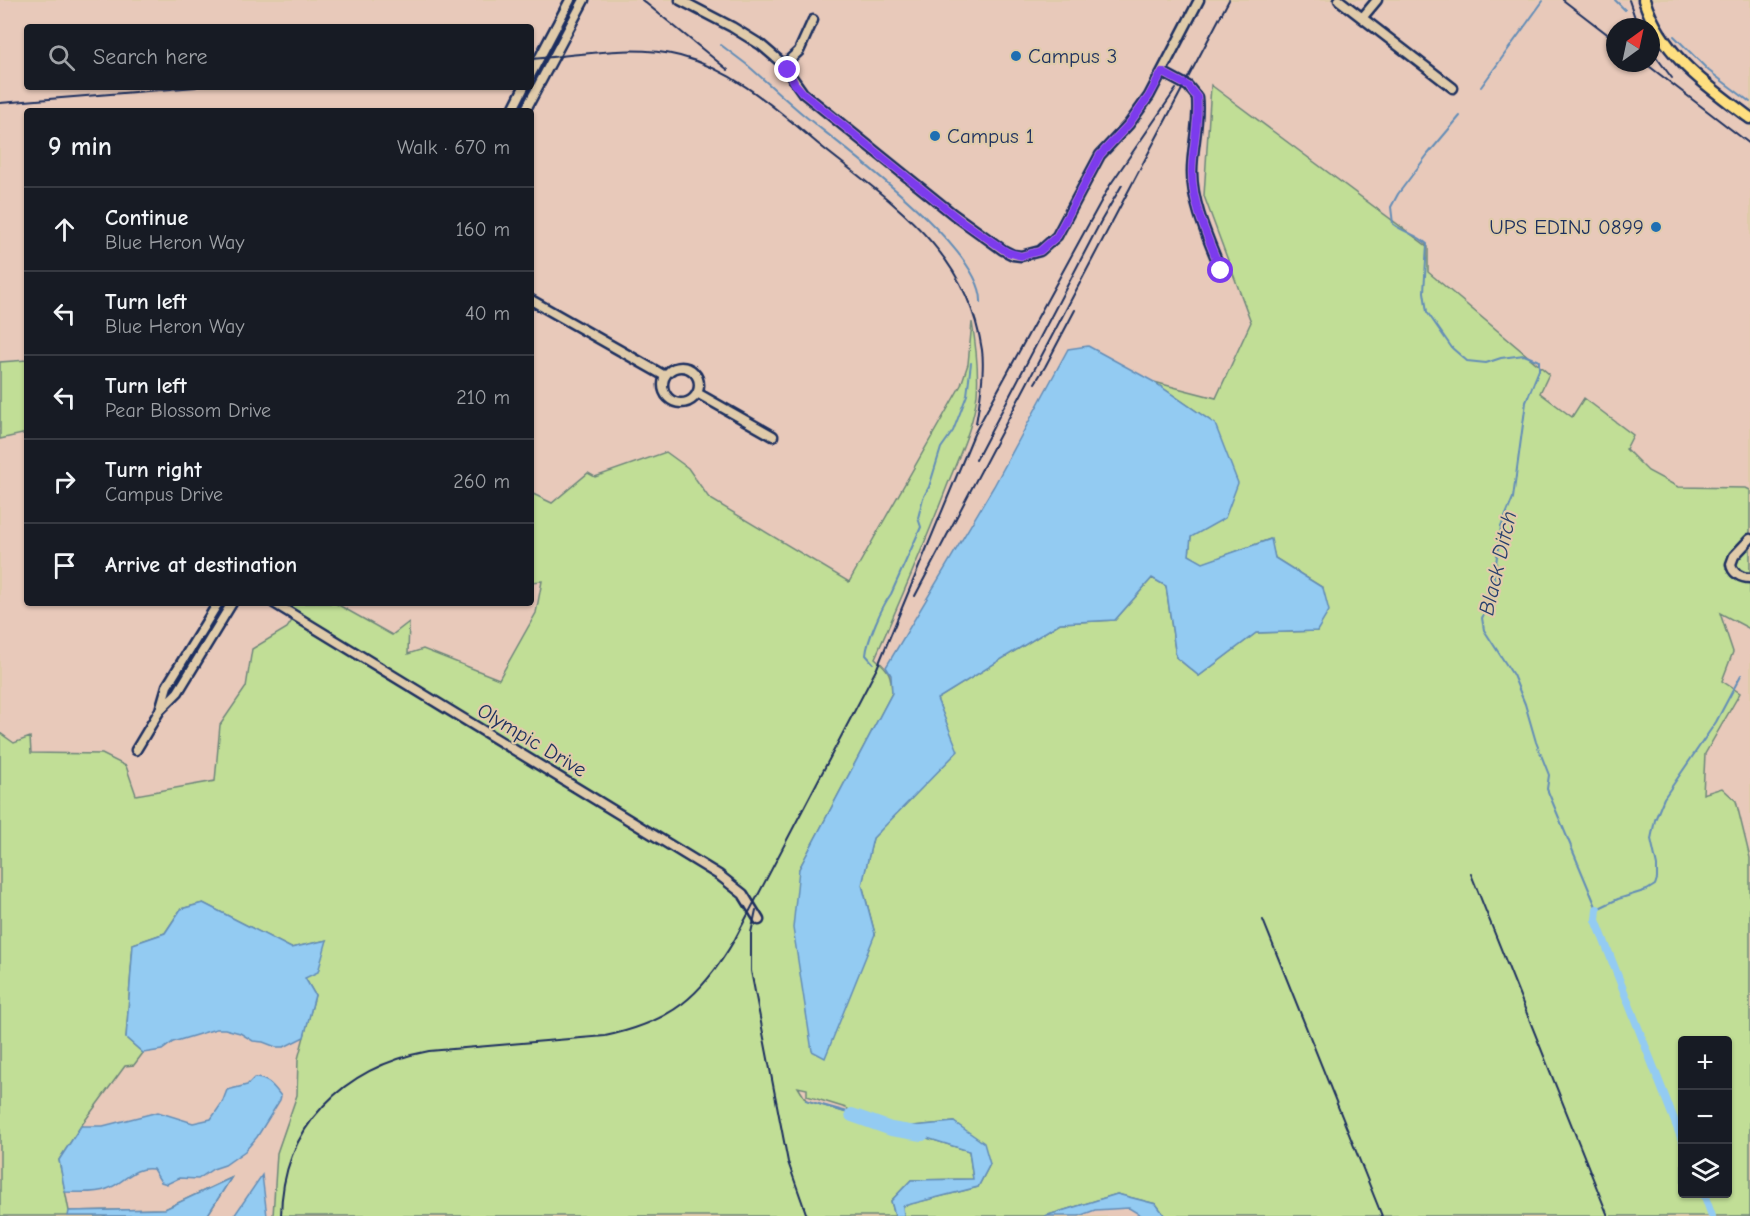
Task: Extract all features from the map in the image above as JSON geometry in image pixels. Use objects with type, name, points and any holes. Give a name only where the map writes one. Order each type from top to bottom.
[{"type":"main road","points":[[1644,0],[1658,31],[1677,58],[1698,78],[1750,118]]},
{"type":"street","points":[[534,68],[570,0]]},
{"type":"street","points":[[527,108],[584,0]]},
{"type":"street","points":[[680,0],[748,36],[784,65],[803,93],[959,219],[1013,255],[1036,253],[1054,239],[1100,155],[1129,124],[1149,96],[1199,0]]},
{"type":"street","points":[[1339,0],[1453,88]]},
{"type":"street","points":[[1362,18],[1377,0]]},
{"type":"street","points":[[784,65],[799,51],[813,20]]},
{"type":"street","points":[[1162,72],[1188,86],[1197,97],[1192,166],[1193,186],[1204,226],[1221,271]]},
{"type":"street","points":[[514,108],[522,90]]},
{"type":"street","points":[[534,302],[665,376]]},
{"type":"street","points":[[676,367],[690,369],[698,378],[697,393],[686,402],[672,400],[664,391],[665,376],[676,367]]},
{"type":"street","points":[[697,393],[773,436]]},
{"type":"street","points":[[1749,582],[1733,570],[1731,564],[1734,556],[1750,539]]},
{"type":"street","points":[[160,710],[167,686],[216,606]]},
{"type":"street","points":[[136,750],[160,710],[178,692],[230,606]]},
{"type":"street","name":"Olympic Drive","points":[[279,606],[719,875],[743,894],[759,920]]},
{"type":"shaded area","points":[[0,0],[1750,0],[1750,1216],[0,1216]]},
{"type":"green space","points":[[1211,85],[1428,247],[1428,272],[1549,374],[1540,393],[1572,417],[1584,398],[1633,435],[1626,449],[1648,471],[1678,487],[1746,488],[1750,490],[1750,629],[1720,613],[1733,652],[1722,681],[1740,693],[1705,754],[1703,794],[1722,788],[1736,801],[1750,858],[1750,1216],[1165,1216],[1156,1204],[1117,1194],[1045,1216],[904,1216],[902,1206],[978,1187],[990,1164],[954,1122],[903,1127],[807,1096],[807,1089],[798,1087],[806,1100],[969,1151],[973,1179],[911,1180],[891,1201],[895,1216],[273,1216],[277,1153],[297,1095],[298,1059],[315,995],[305,978],[327,940],[291,948],[203,903],[181,909],[165,933],[133,944],[126,1038],[143,1053],[134,1065],[125,1066],[59,1160],[69,1211],[165,1209],[231,1178],[207,1216],[0,1216],[0,733],[14,743],[30,737],[31,753],[102,754],[126,766],[136,795],[215,781],[220,725],[246,687],[252,649],[287,628],[293,619],[274,606],[340,606],[392,635],[409,622],[408,654],[423,649],[499,679],[536,613],[542,581],[534,582],[534,494],[552,503],[588,473],[595,477],[666,452],[688,468],[709,498],[849,582],[961,385],[968,364],[972,322],[978,385],[970,428],[875,658],[889,673],[892,693],[799,869],[875,934],[862,884],[873,838],[957,751],[937,699],[1060,623],[1115,620],[1152,578],[1166,586],[1176,657],[1199,676],[1256,633],[1317,631],[1323,588],[1275,558],[1270,539],[1202,564],[1189,555],[1191,536],[1224,518],[1215,424],[1154,382],[1216,398],[1251,322],[1204,196]]},
{"type":"green space","points":[[24,360],[24,434],[0,439],[0,362]]},
{"type":"water","points":[[1088,346],[1154,382],[1215,424],[1238,483],[1225,518],[1191,537],[1189,555],[1203,563],[1271,539],[1275,558],[1323,588],[1329,611],[1317,631],[1256,633],[1199,676],[1176,657],[1166,586],[1152,578],[1115,620],[1060,623],[937,699],[958,751],[873,838],[862,885],[875,934],[825,1058],[812,1051],[793,928],[799,869],[892,693],[891,675],[886,667],[994,486],[1068,349]]},
{"type":"water","points":[[203,903],[291,948],[327,940],[318,972],[305,978],[315,995],[304,1037],[284,1047],[276,1047],[253,1041],[240,1033],[216,1029],[173,1042],[162,1050],[143,1053],[126,1038],[133,944],[165,933],[181,909]]},
{"type":"water","points":[[254,1078],[270,1083],[281,1096],[280,1100],[257,1137],[245,1151],[225,1165],[213,1169],[198,1179],[179,1178],[167,1184],[161,1182],[153,1169],[139,1170],[102,1191],[65,1192],[59,1160],[81,1126],[103,1126],[158,1112],[193,1123],[211,1119],[222,1103],[227,1090],[247,1085]]},
{"type":"water","points":[[805,1100],[903,1127],[954,1122],[984,1143],[990,1164],[978,1187],[903,1206],[904,1216],[895,1216],[891,1201],[911,1180],[973,1179],[969,1151]]},
{"type":"water","points":[[262,1175],[267,1216],[234,1216]]},
{"type":"water","points":[[231,1178],[207,1216],[68,1216],[69,1211],[165,1209]]},
{"type":"water","points":[[1117,1194],[1156,1204],[1165,1216],[1142,1216],[1129,1208],[1095,1210],[1079,1216],[1045,1216]]},
{"type":"waterway","points":[[1615,0],[1625,10]]},
{"type":"waterway","name":"Black Ditch","points":[[1481,87],[1543,1]]},
{"type":"waterway","points":[[1674,36],[1709,71],[1750,102]]},
{"type":"waterway","points":[[721,45],[879,176],[937,229],[960,256],[976,281],[981,303]]},
{"type":"waterway","name":"Black Ditch","points":[[1460,116],[1398,194],[1391,207],[1393,224],[1427,244],[1424,292],[1427,312],[1452,348],[1467,361],[1486,363],[1501,358],[1524,355],[1539,361],[1539,370],[1526,402],[1513,498],[1501,527],[1491,600],[1482,618],[1484,630],[1513,675],[1525,704],[1549,775],[1547,789],[1597,909],[1655,885],[1657,866],[1651,839],[1655,820],[1664,798],[1716,722],[1741,675]]},
{"type":"waterway","points":[[873,663],[866,655],[869,641],[921,527],[918,518],[923,498],[929,487],[941,448],[953,431],[967,395],[971,363]]},
{"type":"waterway","name":"Black Ditch","points":[[1597,909],[1596,920],[1678,1130]]},
{"type":"waterway","points":[[852,1115],[891,1129],[922,1134]]},
{"type":"waterway","name":"Black Ditch","points":[[1705,1198],[1712,1216]]},
{"type":"railway","points":[[642,0],[728,70]]},
{"type":"railway","points":[[915,596],[1229,0]]},
{"type":"railway","points":[[1563,0],[1606,33]]},
{"type":"railway","points":[[1629,0],[1635,18]]},
{"type":"railway","points":[[534,59],[643,51],[680,56],[700,62],[736,80],[753,92],[871,186],[921,231],[942,256],[960,283],[974,315],[983,358],[976,423]]},
{"type":"railway","points":[[1660,62],[1672,78]]},
{"type":"railway","points":[[1657,72],[1750,144]]},
{"type":"railway","points":[[281,1216],[284,1184],[293,1154],[306,1128],[324,1106],[345,1087],[370,1071],[398,1059],[429,1051],[605,1036],[628,1030],[648,1023],[682,1004],[710,977],[735,939],[877,668],[974,434],[1110,185],[1176,89]]},
{"type":"railway","points":[[0,103],[159,90]]},
{"type":"railway","points":[[976,460],[1122,185]]},
{"type":"railway","points":[[1035,383],[1075,310]]},
{"type":"railway","points":[[1471,874],[1608,1216]]},
{"type":"railway","points":[[756,910],[751,933],[751,971],[788,1162],[807,1216]]},
{"type":"railway","points":[[1263,920],[1382,1216]]},
{"type":"place","name":"Campus 3","points":[[1016,56]]},
{"type":"place","name":"Campus 1","points":[[935,136]]},
{"type":"place","name":"UPS EDINJ 0899","points":[[1656,227]]},
{"type":"route","points":[[788,70],[803,93],[953,214],[1016,256],[1031,255],[1040,251],[1057,236],[1100,155],[1129,124],[1149,96],[1162,72],[1184,83],[1197,97],[1192,166],[1193,186],[1204,226],[1221,271]]}]
